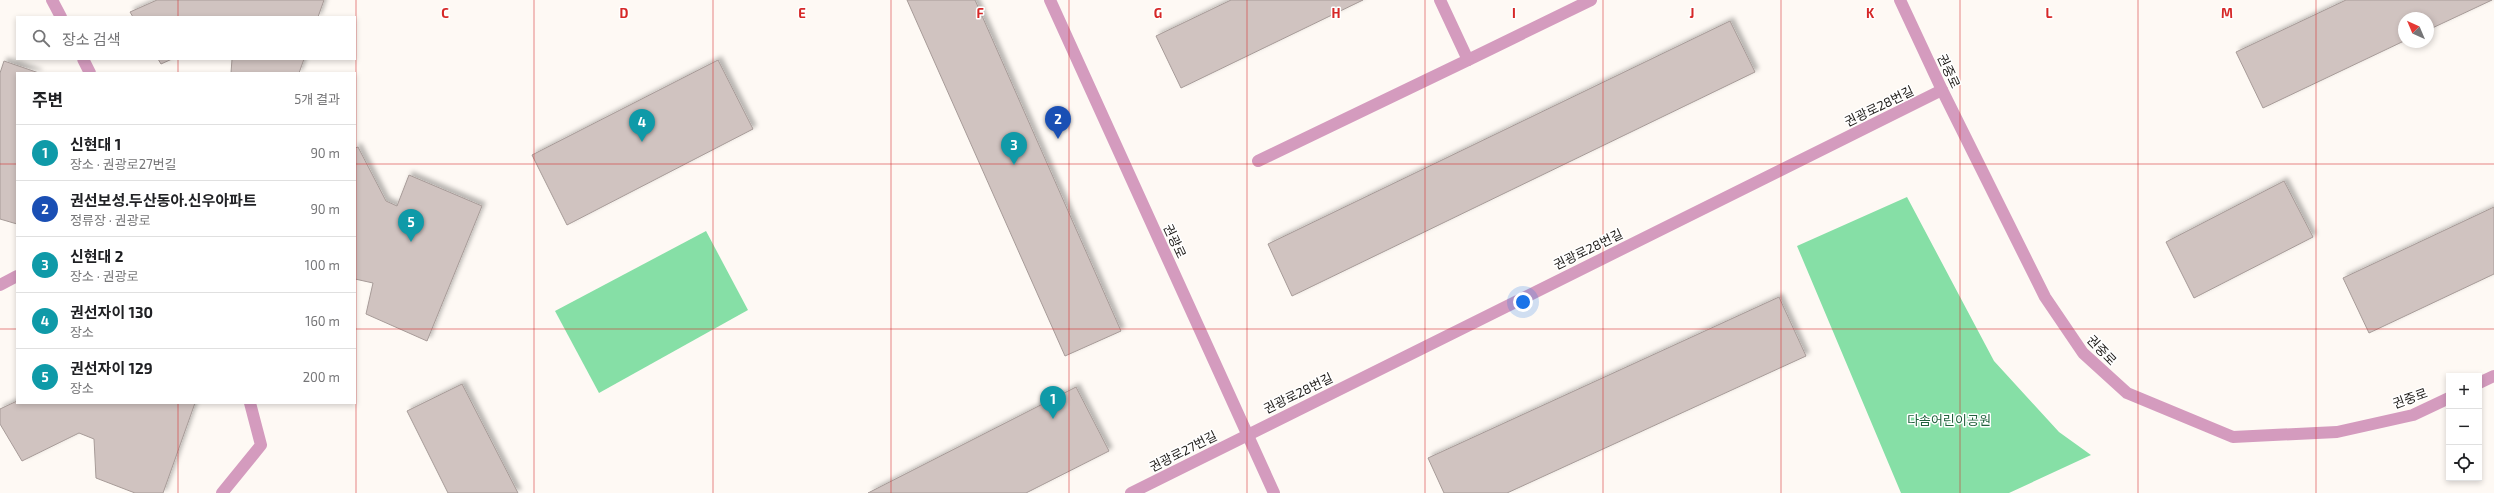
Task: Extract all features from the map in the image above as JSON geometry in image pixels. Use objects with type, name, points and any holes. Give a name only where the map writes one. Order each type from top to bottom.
[{"type":"street","points":[[52,0],[60,16]]},
{"type":"street","points":[[1440,0],[1468,60]]},
{"type":"street","points":[[1258,161],[1591,0]]},
{"type":"street","name":"권중로","points":[[1900,0],[1942,90],[2045,297],[2082,353],[2127,393],[2233,437],[2337,432],[2413,415],[2446,399]]},
{"type":"street","name":"권광로","points":[[1053,1],[1274,493]]},
{"type":"street","points":[[84,60],[90,72]]},
{"type":"street","name":"권광로28번길","points":[[1247,433],[1942,90]]},
{"type":"street","points":[[0,285],[16,277]]},
{"type":"street","points":[[2482,382],[2494,376]]},
{"type":"street","points":[[222,493],[261,445],[250,404]]},
{"type":"street","name":"권광로27번길","points":[[1131,493],[1247,433]]},
{"type":"green space","name":"다솜어린이공원","points":[[1907,197],[1994,361],[2059,432],[2091,455],[2009,493],[1901,493],[1797,246]]},
{"type":"green space","points":[[706,231],[748,310],[599,393],[555,311]]},
{"type":"building","points":[[157,0],[324,0],[318,16],[132,16],[130,12]]},
{"type":"building","points":[[907,0],[975,0],[1121,331],[1065,356]]},
{"type":"building","points":[[1231,0],[1363,0],[1181,88],[1156,36]]},
{"type":"building","points":[[2346,0],[2492,0],[2434,27],[2434,12],[2398,12],[2398,44],[2263,108],[2236,52]]},
{"type":"building","points":[[1730,21],[1755,72],[1292,296],[1268,244]]},
{"type":"building","points":[[159,60],[170,60],[161,64]]},
{"type":"building","points":[[232,60],[304,60],[299,72],[231,72]]},
{"type":"building","points":[[718,60],[753,129],[567,225],[532,155]]},
{"type":"building","points":[[4,61],[36,72],[16,72],[16,224],[0,219],[0,73]]},
{"type":"building","points":[[358,147],[386,201],[397,206],[409,175],[482,206],[427,341],[366,314],[373,283],[356,279],[356,148]]},
{"type":"building","points":[[2284,181],[2313,237],[2194,298],[2166,242]]},
{"type":"building","points":[[2494,207],[2494,274],[2369,333],[2343,278]]},
{"type":"building","points":[[1779,297],[1806,356],[1507,493],[1444,493],[1428,458]]},
{"type":"building","points":[[462,384],[518,493],[448,493],[407,411]]},
{"type":"building","points":[[1076,387],[1109,451],[1026,493],[868,493]]},
{"type":"building","points":[[16,401],[16,404],[195,404],[163,493],[135,493],[96,478],[94,439],[79,433],[22,461],[0,424],[0,409]]},
{"type":"place","name":"권선보성.두산동아.신우아파트","points":[[1058,139]]},
{"type":"place","name":"권선자이 130","points":[[642,142]]},
{"type":"place","name":"신현대 2","points":[[1014,165]]},
{"type":"place","name":"권선자이 129","points":[[411,242]]},
{"type":"place","name":"신현대 1","points":[[1053,419]]}]
